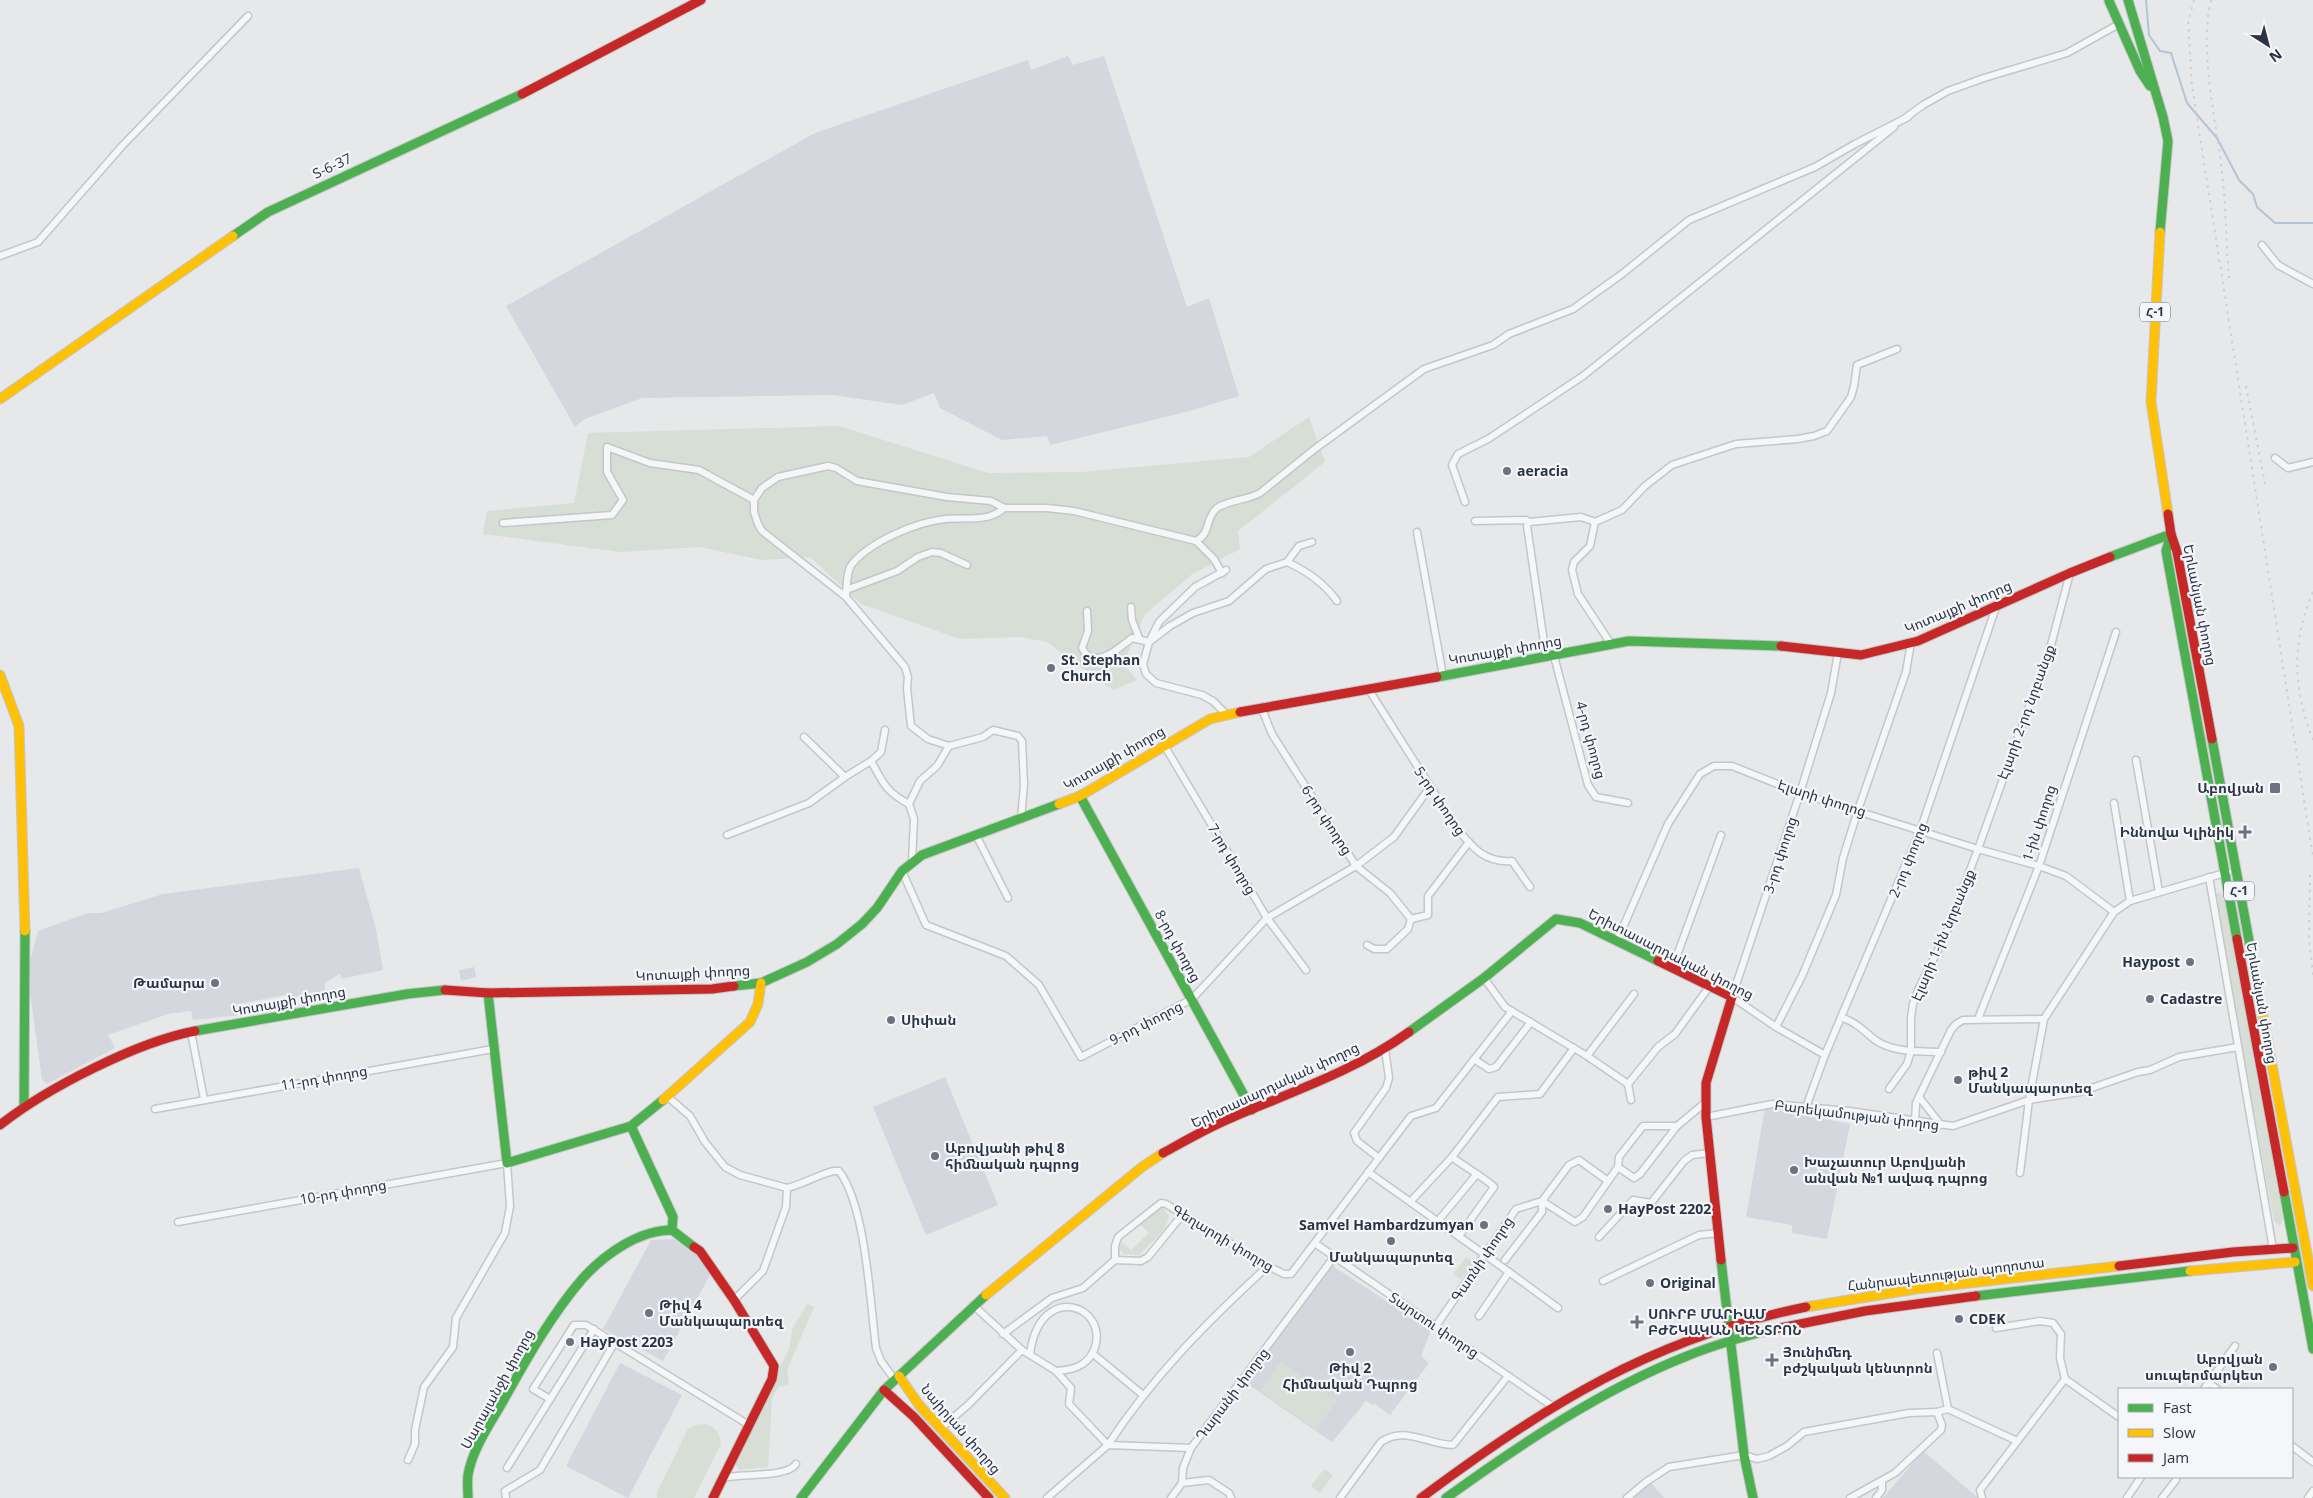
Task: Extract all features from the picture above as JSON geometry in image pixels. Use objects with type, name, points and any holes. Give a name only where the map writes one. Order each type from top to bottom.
[{"type":"main road","name":"Տ-6-37","points":[[0,399],[268,212],[510,100],[701,0]]},
{"type":"main road","name":"Հ-1","points":[[2121,0],[2108,0],[2140,71],[2154,91]]},
{"type":"main road","name":"Հ-1","points":[[2128,0],[2168,141],[2157,267],[2151,402],[2171,534]]},
{"type":"main road","name":"Կոտայքի փողոց","points":[[24,1106],[109,1061],[176,1035],[407,994],[446,990],[488,993],[712,989],[760,983],[807,962],[837,944],[862,924],[877,908],[902,871],[922,855],[1080,796],[1210,719],[1261,707],[1369,690],[1629,641],[1766,644],[1861,655],[1911,642],[1996,607],[2070,572],[2171,534]]},
{"type":"main road","name":"Երևանյան փողոց","points":[[2171,534],[2177,552],[2235,870],[2310,1248]]},
{"type":"main road","name":"Երևանյան փողոց","points":[[2171,534],[2166,551],[2293,1248]]},
{"type":"main road","points":[[0,675],[19,726],[25,912],[24,1106],[0,1126]]},
{"type":"main road","name":"8-րդ փողոց","points":[[1080,796],[1252,1110]]},
{"type":"main road","name":"Երիտասարդական փողոց","points":[[801,1498],[884,1390],[973,1305],[1142,1167],[1163,1153],[1228,1119],[1329,1077],[1385,1049],[1484,978],[1556,918],[1580,923],[1732,997]]},
{"type":"main road","points":[[488,993],[507,1163],[631,1126],[668,1097],[750,1022],[758,1004],[760,983]]},
{"type":"main road","points":[[1732,997],[1706,1083],[1706,1117],[1729,1341],[1744,1455],[1753,1498]]},
{"type":"main road","points":[[631,1126],[673,1217],[672,1230],[706,1256],[774,1366],[772,1379],[712,1498]]},
{"type":"main road","name":"Սարալանջի փողոց","points":[[468,1498],[470,1470],[487,1429],[525,1360],[571,1293],[593,1268],[618,1248],[651,1232],[672,1230]]},
{"type":"main road","name":"Հ-1","points":[[2293,1248],[2313,1350]]},
{"type":"main road","name":"Հ-1","points":[[2310,1248],[2313,1286]]},
{"type":"main road","name":"Հանրապետության պողոտա","points":[[1421,1498],[1484,1451],[1552,1406],[1632,1364],[1690,1339],[1728,1326],[1808,1307],[1913,1289],[2273,1249],[2310,1248]]},
{"type":"main road","name":"Հանրապետության պողոտա","points":[[1446,1498],[1496,1462],[1566,1417],[1638,1378],[1697,1351],[1729,1341],[1811,1321],[1914,1304],[2295,1262],[2311,1262]]},
{"type":"main road","name":"Նաիրյան փողոց","points":[[897,1378],[919,1405],[1005,1498]]},
{"type":"main road","name":"Նաիրյան փողոց","points":[[884,1390],[914,1417],[989,1498]]},
{"type":"street","points":[[0,256],[38,242],[123,146],[248,16]]},
{"type":"street","points":[[1465,502],[1452,465],[1458,454],[1488,439],[1583,376],[1853,158],[1923,105],[1948,91],[1984,78],[2067,53],[2119,24]]},
{"type":"street","points":[[1196,542],[1203,538],[1207,531],[1209,520],[1216,510],[1252,498],[1260,493],[1316,448],[1424,369],[1493,345],[1509,334],[1573,309],[1622,274],[1690,220],[1816,167],[1855,144],[1908,117]]},
{"type":"street","points":[[2262,245],[2278,265],[2313,284]]},
{"type":"street","points":[[1475,521],[1526,520],[1528,522],[1581,517],[1595,522],[1622,510],[1645,486],[1672,465],[1736,444],[1798,439],[1827,431],[1850,397],[1854,386],[1857,365],[1897,349]]},
{"type":"street","points":[[503,523],[612,515],[622,500],[607,472],[607,446],[650,463],[699,470],[754,500]]},
{"type":"street","points":[[2275,458],[2288,468],[2313,462]]},
{"type":"street","points":[[1021,819],[1024,784],[1022,741],[1018,736],[992,730],[983,737],[949,746],[928,740],[911,726],[907,688],[908,677],[905,667],[846,597],[762,531],[754,512],[754,500],[762,488],[778,477],[828,466],[836,468],[857,481],[948,497],[991,501],[1004,508],[1048,508],[1074,511],[1196,542],[1224,571],[1195,588],[1159,622],[1149,642],[1143,664],[1146,674],[1156,683],[1202,695],[1213,701],[1226,714]]},
{"type":"street","points":[[846,597],[847,580],[852,564],[872,548],[910,527],[944,519],[989,517],[998,514],[1004,508]]},
{"type":"street","name":"4-րդ փողոց","points":[[1528,522],[1527,526],[1550,656],[1588,785],[1596,797],[1628,803]]},
{"type":"street","points":[[1595,522],[1590,546],[1574,562],[1572,570],[1578,594],[1611,644]]},
{"type":"street","points":[[1417,532],[1443,676]]},
{"type":"street","points":[[1149,642],[1170,626],[1193,613],[1229,601],[1266,569],[1287,562],[1299,546],[1312,542]]},
{"type":"street","points":[[846,590],[897,571],[918,557],[932,552],[941,553],[967,565]]},
{"type":"street","points":[[1287,562],[1305,570],[1330,591],[1337,601]]},
{"type":"street","name":"Էլարի 2-րդ նրբանցք","points":[[1978,850],[2051,645],[2070,572]]},
{"type":"street","points":[[1131,606],[1132,620],[1139,638]]},
{"type":"street","name":"2-րդ փողոց","points":[[1806,1107],[1825,1055],[1843,1018],[1920,831],[1996,607]]},
{"type":"street","points":[[1087,611],[1088,631],[1082,648],[1090,657],[1109,656],[1132,638],[1139,638],[1149,642]]},
{"type":"street","name":"1-ին փողոց","points":[[1978,1019],[2039,866],[2116,632]]},
{"type":"street","points":[[1776,1027],[1802,976],[1836,895],[1843,858],[1906,672],[1911,642]]},
{"type":"street","name":"3-րդ փողոց","points":[[1732,997],[1831,693],[1838,653]]},
{"type":"street","name":"5-րդ փողոց","points":[[1369,690],[1430,787],[1472,847],[1491,860],[1512,861],[1530,887]]},
{"type":"street","name":"6-րդ փողոց","points":[[1261,707],[1272,734],[1356,866],[1390,894],[1411,919]]},
{"type":"street","points":[[726,835],[809,803],[871,761],[880,752],[885,730]]},
{"type":"street","points":[[804,737],[845,777]]},
{"type":"street","name":"7-րդ փողոց","points":[[1164,745],[1267,918],[1306,970]]},
{"type":"street","points":[[909,804],[920,781],[937,766],[949,746]]},
{"type":"street","points":[[2136,760],[2159,892]]},
{"type":"street","points":[[871,761],[885,788],[894,796],[909,804],[914,819],[912,862]]},
{"type":"street","name":"Էլարի փողոց","points":[[1618,941],[1668,824],[1700,774],[1714,766],[1732,766],[1800,793],[1978,850],[2039,866],[2066,876],[2114,912]]},
{"type":"street","name":"9-րդ փողոց","points":[[902,871],[926,925],[1006,956],[1039,984],[1081,1057],[1192,1000],[1267,918],[1356,866],[1394,837],[1430,787]]},
{"type":"street","points":[[2114,803],[2130,901]]},
{"type":"street","points":[[976,835],[1008,898]]},
{"type":"street","points":[[1672,969],[1721,835]]},
{"type":"street","points":[[1367,945],[1374,948],[1387,949],[1408,929],[1411,919],[1428,915],[1428,896],[1469,842]]},
{"type":"street","name":"Էլարի 1-ին նրբանցք","points":[[1911,1051],[1913,1004],[1945,936],[1978,850]]},
{"type":"street","points":[[2020,1173],[2029,1100],[2044,1019],[2114,912],[2130,901],[2235,870]]},
{"type":"street","points":[[2209,877],[2273,1249]]},
{"type":"street","points":[[1484,978],[1505,1007],[1587,1056],[1628,1084],[1631,1100]]},
{"type":"street","points":[[1628,1084],[1658,1047],[1675,1034],[1710,987]]},
{"type":"street","points":[[1587,1056],[1634,994]]},
{"type":"street","name":"Երիտասարդական փողոց","points":[[1732,997],[1776,1027],[1825,1055]]},
{"type":"street","points":[[1316,1244],[1411,1116],[1436,1108],[1512,1011]]},
{"type":"street","points":[[1843,1018],[1858,1024],[1876,1041],[1898,1050],[1941,1052]]},
{"type":"street","points":[[1915,1121],[1919,1097],[1956,1024],[1963,1020],[1978,1019],[2044,1019]]},
{"type":"street","points":[[1474,1059],[1489,1069],[1496,1067],[1531,1022]]},
{"type":"street","points":[[191,1032],[204,1099]]},
{"type":"street","name":"Բարեկամության փողոց","points":[[1706,1117],[1772,1104],[1953,1126],[2029,1100],[2080,1092],[2138,1072],[2150,1070],[2179,1056],[2238,1047]]},
{"type":"street","points":[[1411,1201],[1452,1157],[1498,1097],[1540,1094],[1574,1048]]},
{"type":"street","name":"11-րդ փողոց","points":[[155,1109],[493,1049]]},
{"type":"street","points":[[1379,1158],[1357,1141],[1354,1133],[1386,1088],[1389,1078],[1385,1049]]},
{"type":"street","points":[[1889,1089],[1907,1064],[1911,1051]]},
{"type":"street","points":[[668,1097],[690,1116],[705,1142],[725,1167],[740,1175],[787,1188],[814,1180],[833,1170],[839,1171],[845,1178],[861,1232],[876,1348],[881,1361],[897,1378]]},
{"type":"street","points":[[1919,1097],[1940,1125]]},
{"type":"street","points":[[1618,1167],[1634,1178],[1640,1174],[1677,1126],[1706,1102]]},
{"type":"street","points":[[1542,1201],[1575,1222],[1584,1217],[1618,1167],[1619,1157],[1642,1126],[1677,1126]]},
{"type":"street","points":[[1599,1236],[1629,1203],[1636,1200],[1651,1203],[1688,1157],[1709,1153]]},
{"type":"street","points":[[1452,1157],[1476,1176],[1492,1183],[1494,1187],[1459,1236]]},
{"type":"street","points":[[1505,1260],[1542,1212],[1542,1201],[1569,1165],[1579,1160],[1608,1181]]},
{"type":"street","points":[[408,1460],[415,1444],[424,1387],[453,1348],[456,1318],[504,1233],[510,1206],[507,1163]]},
{"type":"street","name":"10-րդ փողոց","points":[[178,1222],[507,1163]]},
{"type":"street","points":[[1368,1172],[1558,1308]]},
{"type":"street","points":[[1438,1221],[1476,1176]]},
{"type":"street","points":[[734,1300],[763,1271],[786,1207],[787,1188]]},
{"type":"street","name":"Գառնի փողոց","points":[[1436,1326],[1516,1209],[1542,1201]]},
{"type":"street","name":"Գեղարդի փողոց","points":[[1115,1260],[1115,1246],[1118,1238],[1161,1203],[1183,1214],[1268,1266],[1288,1275],[1291,1274],[1316,1244]]},
{"type":"street","points":[[1003,1334],[1052,1298],[1083,1288],[1115,1260],[1141,1261],[1148,1257],[1183,1214]]},
{"type":"street","points":[[1602,1281],[1699,1236],[1718,1233]]},
{"type":"street","name":"Տարտու փողոց","points":[[1316,1244],[1552,1406]]},
{"type":"street","name":"Դարանի փողոց","points":[[1108,1445],[1191,1448],[1334,1257]]},
{"type":"street","points":[[1048,1498],[1108,1445],[1143,1395],[1210,1320],[1268,1266]]},
{"type":"street","points":[[1479,1316],[1509,1272]]},
{"type":"street","points":[[973,1305],[1022,1350],[1056,1371],[1071,1388],[1069,1404],[1108,1445]]},
{"type":"street","points":[[1030,1354],[1032,1337],[1038,1325],[1054,1310],[1063,1306],[1080,1310],[1092,1320],[1097,1335],[1092,1353],[1087,1361],[1078,1367],[1056,1371]]},
{"type":"street","points":[[1996,1328],[2040,1320],[2053,1323],[2061,1334],[2060,1358],[2065,1380],[2118,1416]]},
{"type":"street","points":[[550,1399],[533,1389],[574,1325],[586,1325],[749,1425]]},
{"type":"street","points":[[507,1468],[594,1329]]},
{"type":"street","points":[[506,1498],[504,1491],[540,1470],[615,1342]]},
{"type":"street","points":[[2205,1388],[2235,1346]]},
{"type":"street","points":[[940,1428],[968,1405],[1022,1350]]},
{"type":"street","points":[[1092,1353],[1143,1395]]},
{"type":"street","points":[[1937,1353],[1948,1409]]},
{"type":"street","points":[[1340,1498],[1381,1442],[1388,1436],[1412,1435],[1443,1445],[1453,1445],[1508,1376]]},
{"type":"street","points":[[1982,1498],[1980,1490],[2065,1380]]},
{"type":"street","points":[[2208,1382],[2217,1388]]},
{"type":"street","points":[[1627,1498],[1646,1482],[1669,1467],[1744,1455],[1757,1459],[1769,1456],[1787,1446],[1804,1432],[1909,1413],[1937,1412],[1948,1409],[2017,1441]]},
{"type":"street","points":[[1850,1498],[1882,1482],[1895,1473],[1941,1430],[1937,1412]]},
{"type":"street","points":[[2293,1447],[2313,1462]]},
{"type":"street","points":[[1172,1498],[1182,1483],[1183,1468],[1191,1448]]},
{"type":"street","points":[[723,1478],[734,1474],[781,1472],[791,1469],[796,1464]]},
{"type":"street","points":[[2127,1498],[2141,1478]]},
{"type":"street","points":[[2162,1498],[2176,1478]]},
{"type":"street","points":[[1182,1483],[1209,1480],[1229,1493],[1231,1498]]},
{"type":"street","points":[[1876,1498],[1882,1490],[1882,1482]]},
{"type":"street","points":[[2308,1498],[2313,1491]]},
{"type":"shaded area","points":[[1068,56],[1073,65],[1104,56],[1187,307],[1209,298],[1239,396],[1186,412],[1050,445],[1047,436],[1002,440],[940,408],[934,393],[902,405],[832,395],[642,398],[585,419],[575,427],[506,306],[815,133],[1028,60],[1031,70]]},
{"type":"shaded area","points":[[1309,417],[1325,462],[1238,531],[1240,549],[1191,575],[1145,614],[1123,664],[1137,680],[1113,690],[1047,642],[1020,637],[960,639],[861,604],[810,557],[762,560],[699,547],[621,552],[483,534],[487,511],[574,503],[588,433],[839,426],[988,473],[1081,472],[1249,457]]},
{"type":"shaded area","points":[[359,868],[376,929],[383,970],[341,979],[340,974],[324,983],[326,993],[291,998],[290,994],[239,1004],[240,1015],[193,1020],[191,1011],[168,1014],[108,1035],[115,1048],[47,1084],[42,1080],[27,971],[38,931],[88,913],[101,913],[163,894]]},
{"type":"shaded area","points":[[2219,892],[2224,895],[2283,1219],[2280,1226],[2274,1221],[2214,899],[2214,895]]},
{"type":"shaded area","points":[[474,967],[476,977],[461,981],[459,970]]},
{"type":"shaded area","name":"Աբովյանի թիվ 8 հիմնական դպրոց","points":[[945,1077],[998,1205],[926,1235],[873,1107]]},
{"type":"shaded area","points":[[1765,1108],[1850,1124],[1827,1239],[1792,1233],[1792,1225],[1746,1217]]},
{"type":"shaded area","points":[[1163,1208],[1169,1216],[1165,1227],[1157,1237],[1139,1255],[1124,1254],[1119,1248],[1122,1242],[1131,1250],[1149,1233],[1140,1224],[1158,1209]]},
{"type":"shaded area","points":[[674,1239],[699,1255],[707,1266],[710,1275],[663,1361],[603,1329],[651,1240]]},
{"type":"shaded area","points":[[1466,1257],[1474,1262],[1461,1279],[1453,1274]]},
{"type":"shaded area","points":[[1331,1265],[1431,1330],[1421,1356],[1429,1363],[1390,1415],[1375,1404],[1372,1405],[1366,1401],[1332,1442],[1246,1383]]},
{"type":"shaded area","points":[[807,1304],[814,1307],[787,1370],[789,1382],[787,1385],[778,1387],[772,1399],[768,1467],[739,1470],[735,1463],[738,1454],[789,1349],[792,1330]]},
{"type":"shaded area","points":[[1281,1361],[1337,1401],[1316,1430],[1260,1391]]},
{"type":"shaded area","points":[[620,1363],[682,1395],[628,1498],[566,1466]]},
{"type":"shaded area","points":[[915,1407],[999,1498],[995,1498],[913,1409]]},
{"type":"shaded area","points":[[705,1424],[716,1431],[721,1444],[694,1498],[657,1498],[657,1492],[688,1429],[696,1425]]},
{"type":"shaded area","points":[[1923,1451],[1978,1498],[1883,1498]]},
{"type":"shaded area","points":[[1324,1469],[1333,1475],[1320,1493],[1311,1486]]},
{"type":"shaded area","points":[[1649,1480],[1664,1498],[1627,1498]]},
{"type":"waterway","points":[[2146,0],[2149,35],[2160,51],[2171,53],[2187,103],[2217,138],[2239,180],[2253,194],[2257,207],[2275,223],[2313,223]]},
{"type":"railway","points":[[2194,0],[2188,21],[2192,86],[2313,857]]},
{"type":"railway","points":[[2211,0],[2208,20],[2208,63],[2223,184],[2229,278]]},
{"type":"railway","points":[[2246,386],[2266,489]]},
{"type":"railway","points":[[2313,592],[2301,629],[2297,666],[2301,702],[2313,740]]},
{"type":"railway","points":[[2310,875],[2309,938],[2313,975]]},
{"type":"traffic: fast","points":[[2128,0],[2163,117],[2168,141],[2160,232]]},
{"type":"traffic: fast","points":[[2109,1],[2140,71],[2150,86]]},
{"type":"traffic: fast","points":[[233,236],[268,212],[522,94]]},
{"type":"traffic: fast","points":[[2110,557],[2171,534]]},
{"type":"traffic: fast","points":[[2171,534],[2166,551],[2237,939]]},
{"type":"traffic: fast","points":[[1437,677],[1629,641],[1781,646]]},
{"type":"traffic: fast","points":[[2212,739],[2257,984]]},
{"type":"traffic: fast","points":[[1080,796],[1252,1110]]},
{"type":"traffic: fast","points":[[734,986],[761,983],[807,962],[837,944],[862,924],[877,908],[902,871],[922,855],[1059,804]]},
{"type":"traffic: fast","points":[[1409,1032],[1484,978],[1556,919],[1580,923],[1658,961]]},
{"type":"traffic: fast","points":[[24,1106],[25,931]]},
{"type":"traffic: fast","points":[[195,1031],[407,994],[445,990]]},
{"type":"traffic: fast","points":[[488,993],[507,1163],[631,1126],[663,1100]]},
{"type":"traffic: fast","points":[[631,1126],[673,1217],[672,1230]]},
{"type":"traffic: fast","points":[[2284,1192],[2313,1349]]},
{"type":"traffic: fast","points":[[468,1498],[470,1466],[482,1438],[540,1338],[560,1307],[583,1278],[612,1252],[647,1234],[672,1230],[694,1247]]},
{"type":"traffic: fast","points":[[1721,1260],[1744,1455],[1753,1498]]},
{"type":"traffic: fast","points":[[1976,1296],[2190,1271]]},
{"type":"traffic: fast","points":[[801,1498],[884,1390],[986,1295]]},
{"type":"traffic: fast","points":[[1446,1498],[1533,1438],[1624,1385],[1697,1352],[1770,1330]]},
{"type":"traffic: slow","points":[[2160,232],[2151,402],[2168,514]]},
{"type":"traffic: slow","points":[[0,399],[233,236]]},
{"type":"traffic: slow","points":[[0,675],[19,726],[25,931]]},
{"type":"traffic: slow","points":[[1059,804],[1080,796],[1210,719],[1240,712]]},
{"type":"traffic: slow","points":[[663,1100],[750,1022],[758,1004],[761,983]]},
{"type":"traffic: slow","points":[[2257,984],[2313,1286]]},
{"type":"traffic: slow","points":[[986,1295],[1142,1167],[1163,1153]]},
{"type":"traffic: slow","points":[[2190,1271],[2295,1262]]},
{"type":"traffic: slow","points":[[1806,1307],[1916,1289],[2119,1266]]},
{"type":"traffic: slow","points":[[899,1376],[919,1405],[1005,1498]]},
{"type":"traffic: jam","points":[[522,94],[701,0]]},
{"type":"traffic: jam","points":[[2168,514],[2171,534],[2177,552],[2212,739]]},
{"type":"traffic: jam","points":[[1781,646],[1861,655],[1918,641],[2110,557]]},
{"type":"traffic: jam","points":[[1240,712],[1437,677]]},
{"type":"traffic: jam","points":[[2237,939],[2284,1192]]},
{"type":"traffic: jam","points":[[1658,961],[1732,997],[1706,1083],[1706,1117],[1721,1260]]},
{"type":"traffic: jam","points":[[445,990],[488,993],[712,989],[734,986]]},
{"type":"traffic: jam","points":[[0,1125],[42,1096],[93,1068],[147,1045],[195,1031]]},
{"type":"traffic: jam","points":[[1163,1153],[1222,1122],[1345,1069],[1388,1046],[1409,1032]]},
{"type":"traffic: jam","points":[[694,1247],[700,1251],[734,1300],[774,1366],[772,1379],[713,1498]]},
{"type":"traffic: jam","points":[[2119,1266],[2233,1252],[2293,1248]]},
{"type":"traffic: jam","points":[[1770,1330],[1865,1311],[1976,1296]]},
{"type":"traffic: jam","points":[[1421,1498],[1512,1434],[1557,1405],[1602,1380],[1649,1357],[1699,1337],[1751,1320],[1806,1307]]},
{"type":"traffic: jam","points":[[884,1390],[914,1417],[989,1498]]},
{"type":"place","name":"aeracia","points":[[1507,471]]},
{"type":"place","name":"St. Stephan Church","points":[[1051,668]]},
{"type":"place","name":"Աբովյան","points":[[2275,788]]},
{"type":"place","name":"Իննովա Կլինիկ","points":[[2245,832]]},
{"type":"place","name":"Haypost","points":[[2190,962]]},
{"type":"place","name":"Թամարա","points":[[215,983]]},
{"type":"place","name":"Cadastre","points":[[2150,999]]},
{"type":"place","name":"Սիփան","points":[[891,1020]]},
{"type":"place","name":"թիվ 2 Մանկապարտեզ","points":[[1958,1080]]},
{"type":"place","name":"Աբովյանի թիվ 8 հիմնական դպրոց","points":[[935,1156]]},
{"type":"place","name":"Խաչատուր Աբովյանի անվան №1 ավագ դպրոց","points":[[1794,1170]]},
{"type":"place","name":"HayPost 2202","points":[[1608,1209]]},
{"type":"place","name":"Samvel Hambardzumyan","points":[[1484,1225]]},
{"type":"place","name":"Մանկապարտեզ","points":[[1391,1241]]},
{"type":"place","name":"Original","points":[[1650,1283]]},
{"type":"place","name":"Թիվ 4 Մանկապարտեզ","points":[[649,1313]]},
{"type":"place","name":"CDEK","points":[[1959,1319]]},
{"type":"place","name":"ՍՈՒՐԲ ՄԱՐԻԱՄ ԲԺՇԿԱԿԱՆ ԿԵՆՏՐՈՆ","points":[[1637,1322]]},
{"type":"place","name":"HayPost 2203","points":[[570,1342]]},
{"type":"place","name":"Թիվ 2 Հիմնական Դպրոց","points":[[1350,1352]]},
{"type":"place","name":"Յունիմեդ բժշկական կենտրոն","points":[[1772,1360]]},
{"type":"place","name":"Աբովյան սուպերմարկետ","points":[[2273,1367]]}]
